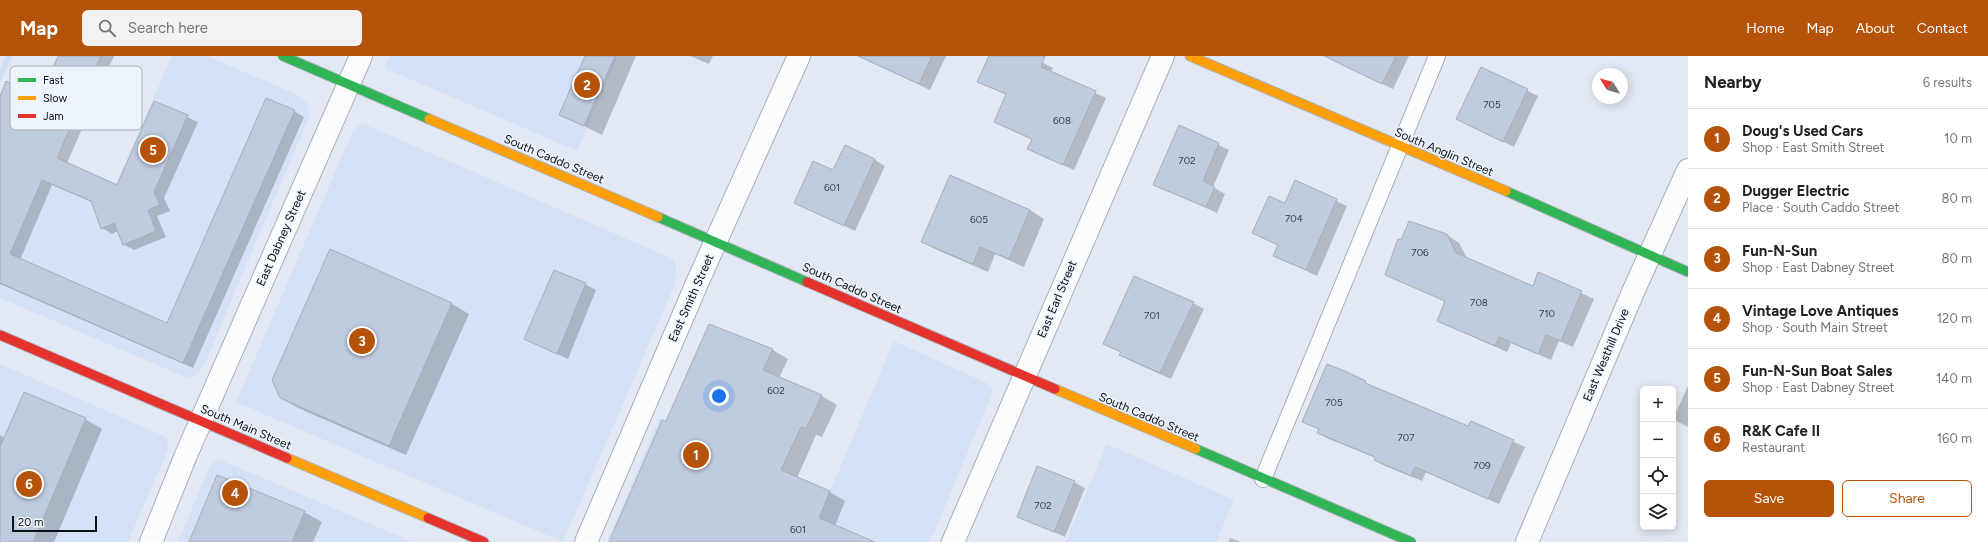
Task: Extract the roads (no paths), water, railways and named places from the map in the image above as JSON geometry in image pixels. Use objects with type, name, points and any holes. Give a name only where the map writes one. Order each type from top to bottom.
[{"type":"main road","name":"South Caddo Street","points":[[283,56],[1411,542]]},
{"type":"main road","name":"South Anglin Street","points":[[1190,56],[1499,188],[1688,272]]},
{"type":"main road","name":"South Main Street","points":[[0,334],[484,542]]},
{"type":"street","name":"East Dabney Street","points":[[151,542],[201,421],[361,56]]},
{"type":"street","name":"East Smith Street","points":[[586,542],[716,242],[799,56]]},
{"type":"street","name":"East Earl Street","points":[[953,542],[1163,56]]},
{"type":"street","name":"East Westhill Drive","points":[[1527,542],[1649,255],[1688,170]]},
{"type":"lane","points":[[1263,479],[1437,56]]},
{"type":"place","name":"Dugger Electric","points":[[587,85]]},
{"type":"place","name":"Fun-N-Sun Boat Sales","points":[[153,150]]},
{"type":"place","name":"Fun-N-Sun","points":[[362,341]]},
{"type":"place","name":"Doug's Used Cars","points":[[696,455]]},
{"type":"place","name":"R&K Cafe II","points":[[29,484]]},
{"type":"place","name":"Vintage Love Antiques","points":[[235,493]]}]
